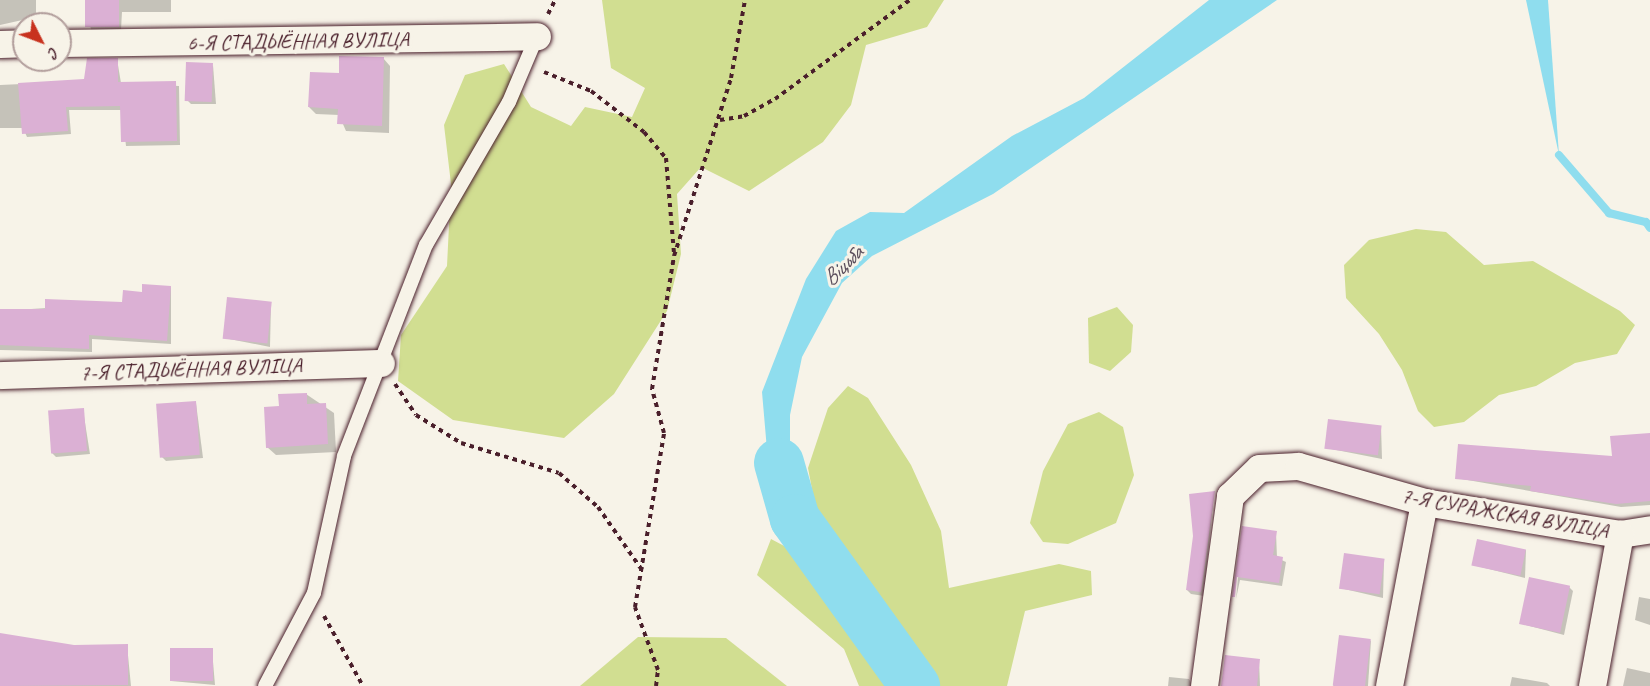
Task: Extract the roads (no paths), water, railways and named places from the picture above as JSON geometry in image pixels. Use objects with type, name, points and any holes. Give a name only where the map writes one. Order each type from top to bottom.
[{"type":"street","name":"6-Я СТАДЫЁННАЯ ВУЛІЦА","points":[[72,43],[537,36]]},
{"type":"street","name":"7-Я СТАДЫЁННАЯ ВУЛІЦА","points":[[0,375],[381,363]]},
{"type":"street","name":"7-Я СУРАЖСКАЯ ВУЛІЦА","points":[[1204,686],[1230,496],[1259,468],[1298,466],[1424,502],[1620,534],[1650,529]]},
{"type":"street","points":[[1389,686],[1424,502]]},
{"type":"street","points":[[1592,686],[1620,534]]},
{"type":"lane","points":[[265,686],[314,593],[344,456],[426,245],[509,102],[537,36]]},
{"type":"water","points":[[1209,0],[1277,0],[993,194],[872,256],[842,283],[802,357],[790,415],[790,458],[806,522],[791,537],[769,473],[762,392],[806,279],[836,231],[870,212],[904,213],[1012,136],[1084,98]]},
{"type":"water","points":[[1526,0],[1548,0],[1559,155]]},
{"type":"waterway","points":[[1559,155],[1609,213],[1646,222],[1650,228]]},
{"type":"waterway","name":"Віцьба","points":[[779,463],[795,519],[915,686]]}]
